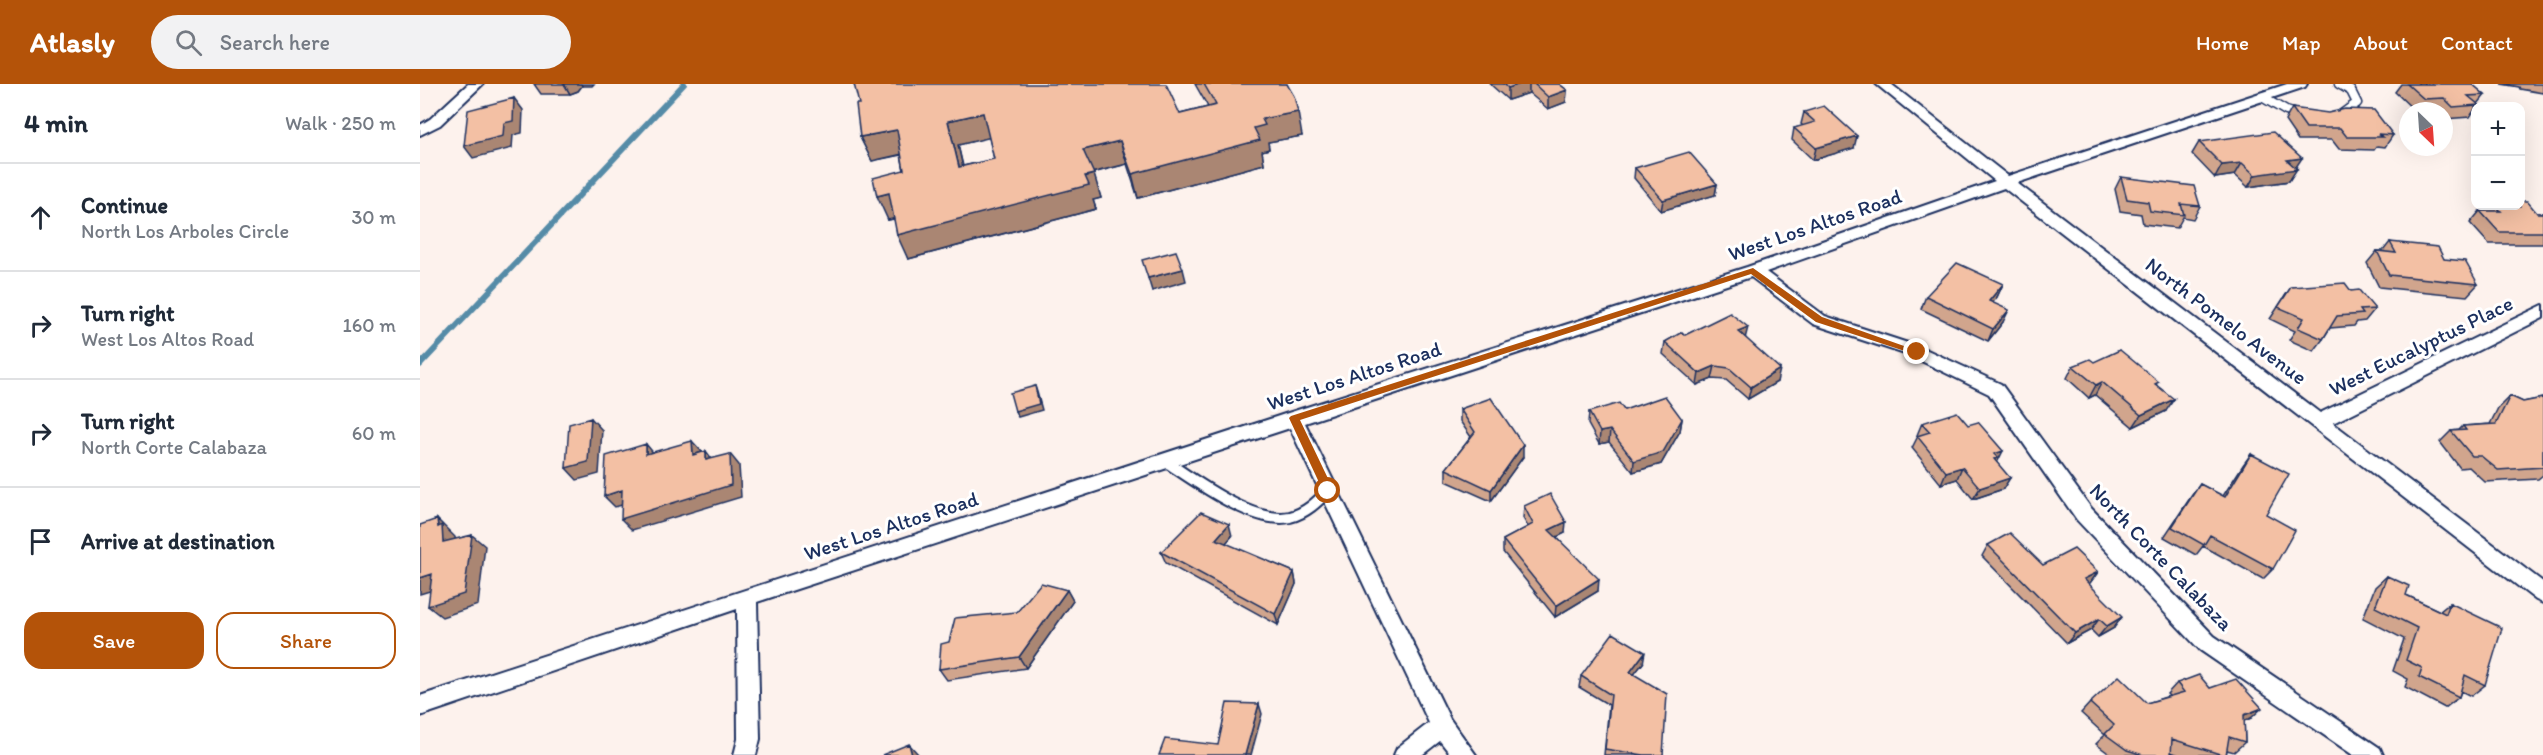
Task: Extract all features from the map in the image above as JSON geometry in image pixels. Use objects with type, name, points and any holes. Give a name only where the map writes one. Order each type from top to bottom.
[{"type":"street","points":[[420,131],[435,122],[476,84]]},
{"type":"street","name":"North Pomelo Avenue","points":[[1883,84],[2006,182],[2543,594]]},
{"type":"street","name":"West Los Altos Road","points":[[420,706],[1294,418],[1753,271],[2006,182],[2300,84]]},
{"type":"street","name":"North Corte Calabaza","points":[[1753,271],[1819,320],[1917,352],[1995,389],[2084,514],[2207,643],[2372,755]]},
{"type":"street","name":"West Eucalyptus Place","points":[[2320,421],[2543,311]]},
{"type":"street","points":[[1294,418],[1442,726],[1465,755]]},
{"type":"street","points":[[745,755],[749,739],[747,597]]},
{"type":"street","points":[[1405,755],[1442,726]]},
{"type":"lane","points":[[2328,118],[2340,116],[2357,103],[2351,91],[2339,84]]},
{"type":"lane","points":[[2262,97],[2286,111],[2307,117]]},
{"type":"lane","points":[[1165,461],[1206,488],[1258,512],[1280,518],[1308,510],[1328,491]]},
{"type":"building","points":[[854,84],[1166,84],[1180,114],[1216,105],[1204,84],[1287,84],[1294,96],[1298,112],[1262,119],[1265,125],[1254,128],[1260,140],[1132,174],[1120,141],[1083,150],[1094,174],[1085,176],[1089,185],[897,235],[889,193],[877,196],[873,178],[904,170],[897,130],[860,137],[856,104],[859,104]],"holes":[[[983,113],[994,159],[959,167],[948,121]]]},
{"type":"building","points":[[1504,84],[1520,84],[1508,88]]},
{"type":"building","points":[[1534,84],[1559,84],[1567,90],[1548,97]]},
{"type":"building","points":[[2407,84],[2472,84],[2485,95],[2468,96],[2475,102],[2471,102],[2471,106],[2453,107],[2453,102],[2448,102],[2444,98],[2424,99]]},
{"type":"building","points":[[514,98],[513,121],[504,123],[503,136],[464,146],[468,110]]},
{"type":"building","points":[[1824,106],[1857,136],[1816,148],[1794,128],[1815,122],[1804,112]]},
{"type":"building","points":[[2292,108],[2328,113],[2345,109],[2374,110],[2393,135],[2347,137],[2340,128],[2306,128]]},
{"type":"building","points":[[2273,132],[2302,158],[2287,160],[2297,169],[2255,175],[2242,163],[2222,165],[2199,142]]},
{"type":"building","points":[[1689,152],[1717,184],[1663,200],[1635,168]]},
{"type":"building","points":[[2121,177],[2194,186],[2200,206],[2181,204],[2184,215],[2150,211],[2148,202],[2127,199]]},
{"type":"building","points":[[2525,201],[2527,201],[2537,213],[2543,213],[2543,232],[2499,232],[2480,211],[2525,210]]},
{"type":"building","points":[[2390,242],[2438,247],[2444,259],[2465,261],[2478,284],[2389,275],[2377,251],[2396,253]]},
{"type":"building","points":[[1176,251],[1183,269],[1148,278],[1142,260]]},
{"type":"building","points":[[1957,263],[2003,284],[1989,301],[2009,310],[1993,329],[1926,296]]},
{"type":"building","points":[[2345,283],[2351,291],[2359,290],[2375,309],[2360,310],[2363,314],[2337,316],[2323,339],[2298,328],[2304,318],[2278,307],[2291,287]]},
{"type":"building","points":[[1730,313],[1748,327],[1738,331],[1780,369],[1751,387],[1729,368],[1715,366],[1699,373],[1665,342],[1682,332],[1685,335]]},
{"type":"building","points":[[2120,350],[2159,382],[2155,384],[2174,399],[2141,415],[2102,382],[2096,385],[2073,366],[2090,359],[2094,362]]},
{"type":"building","points":[[1035,386],[1039,404],[1015,411],[1010,393]]},
{"type":"building","points":[[1665,396],[1682,419],[1663,452],[1634,461],[1610,430],[1600,432],[1589,412],[1619,403],[1624,410]]},
{"type":"building","points":[[2510,396],[2523,402],[2543,398],[2543,467],[2498,470],[2481,456],[2472,456],[2451,431],[2466,430],[2463,426],[2496,424]]},
{"type":"building","points":[[1491,398],[1523,445],[1491,490],[1446,469],[1475,432],[1460,409]]},
{"type":"building","points":[[1957,412],[1968,425],[1978,422],[2003,451],[1994,454],[1998,458],[1994,459],[2010,478],[1980,488],[1962,467],[1946,472],[1917,436],[1930,432],[1922,423]]},
{"type":"building","points":[[591,418],[588,462],[566,468],[569,424]]},
{"type":"building","points":[[692,441],[693,455],[706,451],[706,460],[730,454],[731,485],[621,519],[622,490],[604,496],[606,456],[646,444],[646,454]]},
{"type":"building","points":[[2251,454],[2289,474],[2266,514],[2295,530],[2273,569],[2210,535],[2204,545],[2172,527],[2200,484],[2225,497]]},
{"type":"building","points":[[1550,494],[1566,522],[1549,530],[1599,579],[1556,606],[1503,540],[1533,524],[1524,506]]},
{"type":"building","points":[[1201,512],[1229,524],[1216,539],[1294,572],[1275,614],[1161,552]]},
{"type":"building","points":[[437,519],[438,527],[442,525],[443,542],[472,535],[464,594],[428,606],[432,574],[420,578],[420,525]]},
{"type":"building","points":[[2010,533],[2043,565],[2074,549],[2098,572],[2084,579],[2122,617],[2107,626],[2099,619],[2075,633],[1988,545]]},
{"type":"building","points":[[2387,576],[2409,586],[2406,595],[2446,614],[2450,603],[2502,628],[2485,685],[2465,675],[2459,697],[2419,677],[2422,668],[2406,660],[2417,628],[2375,607]]},
{"type":"building","points":[[1041,583],[1067,590],[1019,657],[939,669],[941,644],[949,642],[955,618],[1017,612]]},
{"type":"building","points":[[1613,633],[1645,652],[1630,672],[1667,694],[1663,755],[1644,755],[1605,749],[1611,695],[1581,676]]},
{"type":"building","points":[[2199,675],[2210,688],[2236,679],[2262,708],[2244,715],[2245,742],[2229,737],[2226,755],[2172,739],[2171,755],[2143,755],[2127,750],[2105,734],[2114,725],[2090,703],[2119,676],[2147,703],[2184,692],[2177,683]]},
{"type":"building","points":[[1227,703],[1259,704],[1245,755],[1159,755],[1165,739],[1218,745]]},
{"type":"building","points":[[909,744],[912,755],[882,755]]},
{"type":"waterway","points":[[420,365],[684,84]]},
{"type":"route","points":[[1328,491],[1294,418],[1753,271],[1819,320],[1917,352]]}]
